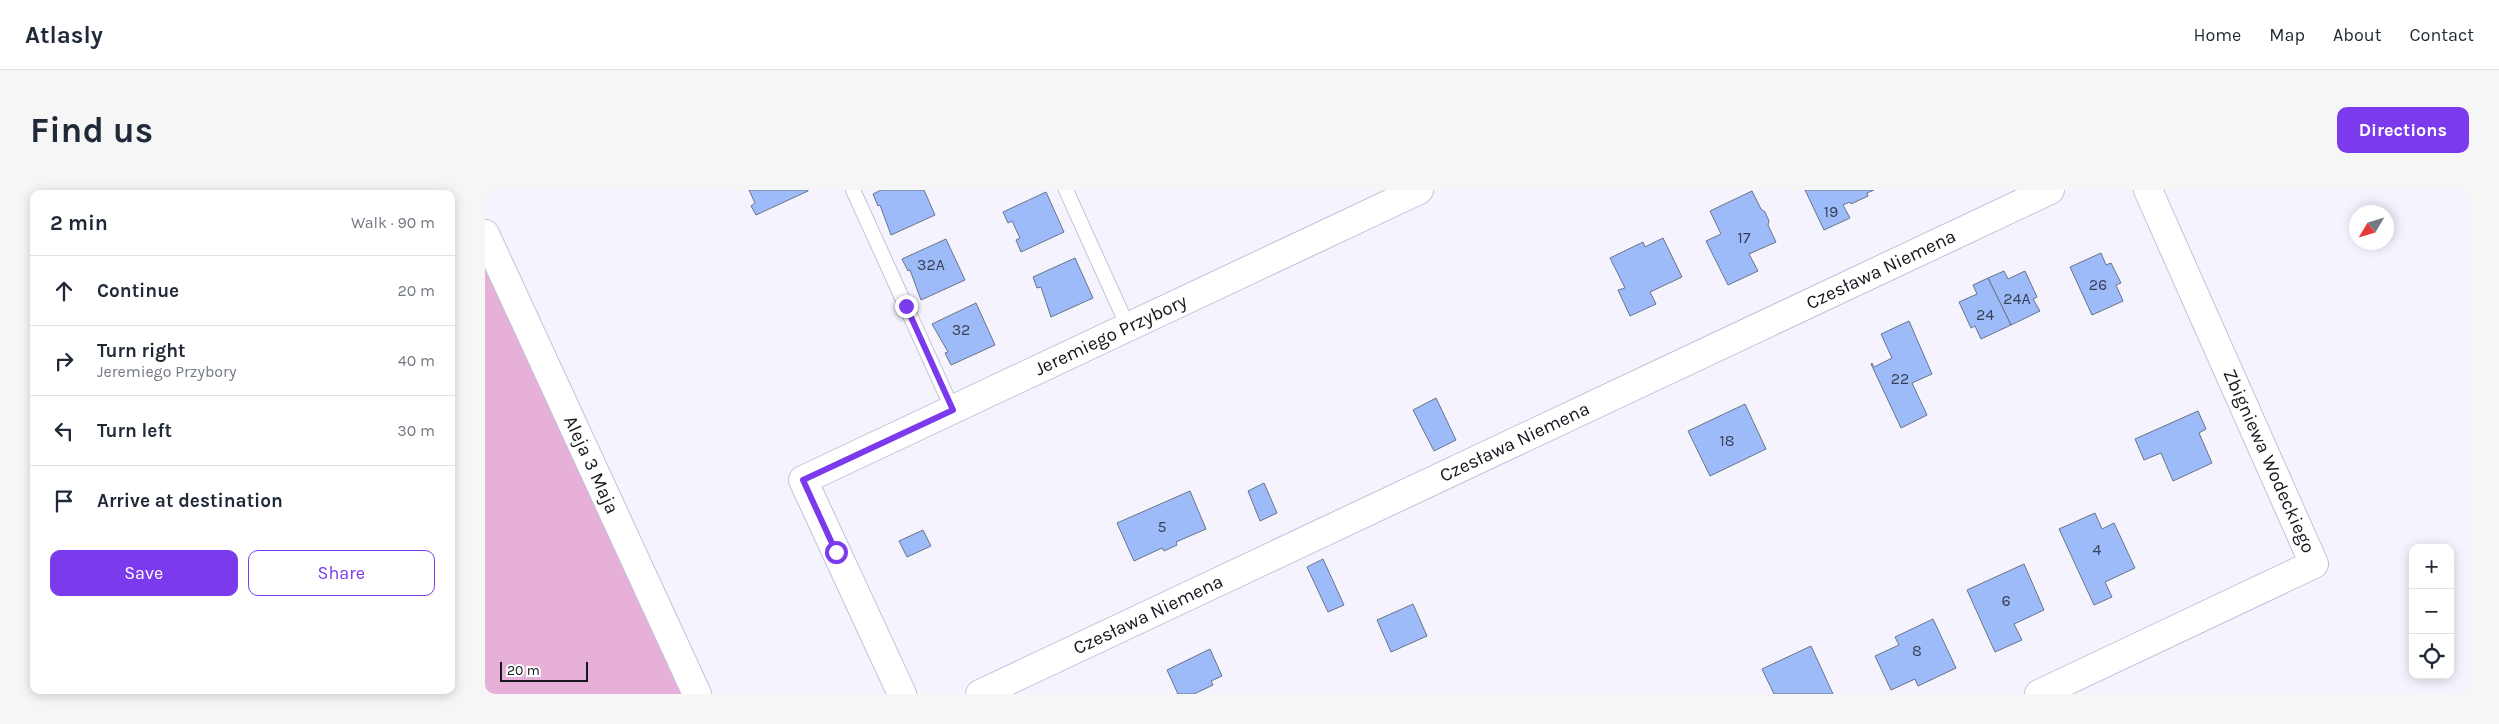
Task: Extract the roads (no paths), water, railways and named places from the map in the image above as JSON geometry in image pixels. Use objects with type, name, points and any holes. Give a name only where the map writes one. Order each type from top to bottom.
[{"type":"street","name":"Jeremiego Przybory","points":[[902,694],[803,480],[1419,190]]},
{"type":"street","name":"Czesława Niemena","points":[[980,694],[2050,190]]},
{"type":"street","name":"Zbigniewa Wodeckiego","points":[[2039,694],[2314,564],[2149,190]]},
{"type":"street","name":"Aleja 3 Maja","points":[[485,234],[697,694]]},
{"type":"lane","points":[[853,190],[953,410]]},
{"type":"lane","points":[[1066,190],[1128,328]]}]
